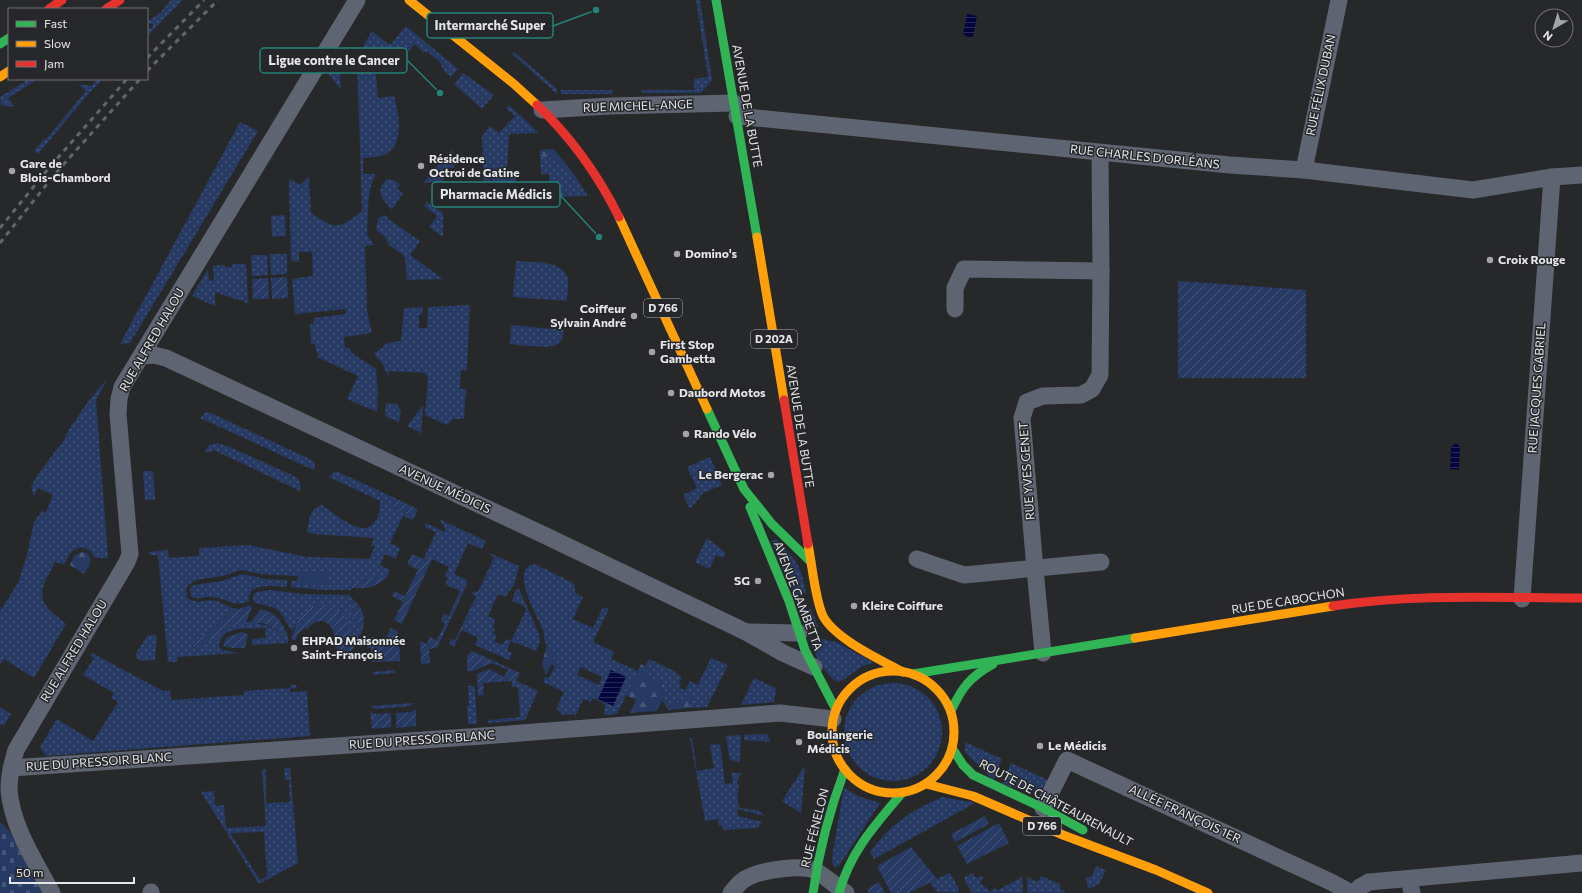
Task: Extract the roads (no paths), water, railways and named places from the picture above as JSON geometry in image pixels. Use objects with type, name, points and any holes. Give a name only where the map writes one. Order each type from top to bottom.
[{"type":"main road","points":[[50,8],[62,0]]},
{"type":"main road","points":[[108,8],[120,0]]},
{"type":"main road","name":"D 766","points":[[409,0],[514,84],[542,110],[566,136],[593,170],[612,203],[687,360],[744,489],[772,524],[811,562]]},
{"type":"main road","name":"AVENUE DE LA BUTTE","points":[[716,0],[736,110],[811,562],[824,616],[834,630],[848,640],[903,672]]},
{"type":"main road","name":"AVENUE GAMBETTA","points":[[744,489],[752,513],[789,601],[805,650],[835,715]]},
{"type":"main road","name":"RUE DE CABOCHON","points":[[913,674],[1358,602],[1409,598],[1582,598]]},
{"type":"main road","name":"RUE DE CABOCHON","points":[[951,711],[964,685],[976,673],[1001,660]]},
{"type":"main road","points":[[882,672],[903,672],[913,674],[929,683],[942,695],[951,711],[954,723],[952,748],[947,762],[938,774],[926,784],[914,790],[902,793],[880,792],[860,784],[845,769],[838,758],[833,745],[832,732],[835,715],[847,692],[862,679],[882,672]]},
{"type":"main road","name":"ROUTE DE CHÂTEAURENAULT","points":[[952,748],[963,765],[973,775],[1043,808],[1156,870]]},
{"type":"main road","name":"RUE FÉNELON","points":[[813,893],[816,871],[832,801],[845,769]]},
{"type":"main road","name":"ROUTE DE CHÂTEAURENAULT","points":[[926,784],[973,796],[1063,835],[1156,870],[1208,893]]},
{"type":"main road","points":[[842,892],[847,867],[857,848],[870,830],[902,793]]},
{"type":"street","name":"RUE ALFRED HALOU","points":[[52,893],[20,831],[13,810],[10,790],[11,768],[16,750],[127,562],[130,546],[118,414],[122,387],[357,0]]},
{"type":"street","name":"RUE FÉLIX DUBAN","points":[[1304,170],[1339,0]]},
{"type":"street","name":"RUE MICHEL-ANGE","points":[[542,110],[610,106],[736,110]]},
{"type":"street","name":"RUE CHARLES D'ORLÉANS","points":[[736,110],[1100,153],[1304,170],[1473,190],[1552,177],[1582,175]]},
{"type":"street","name":"RUE YVES GENET","points":[[1044,653],[1022,418],[1027,402],[1042,396],[1081,395],[1092,389],[1100,375],[1100,153]]},
{"type":"street","name":"RUE JACQUES GABRIEL","points":[[1522,599],[1552,177]]},
{"type":"street","points":[[955,310],[954,288],[964,269],[1101,271]]},
{"type":"street","name":"AVENUE MÉDICIS","points":[[142,356],[154,355],[166,358],[546,536],[746,632],[783,653],[814,667]]},
{"type":"street","points":[[916,559],[964,576],[1101,562]]},
{"type":"street","name":"AVENUE MÉDICIS","points":[[746,632],[799,633]]},
{"type":"street","name":"RUE DU PRESSOIR BLANC","points":[[11,768],[483,736],[780,713],[835,715]]},
{"type":"street","name":"ALLÉE FRANÇOIS 1ER","points":[[1043,808],[1067,760],[1353,893]]},
{"type":"street","points":[[1353,893],[1369,882],[1411,886],[1582,863]]},
{"type":"street","points":[[731,893],[740,882],[748,877],[758,873],[795,867],[805,867],[816,871],[842,892]]},
{"type":"railway","points":[[148,57],[204,0]]},
{"type":"railway","points":[[148,70],[218,0]]},
{"type":"railway","points":[[0,228],[48,169],[126,80]]},
{"type":"railway","points":[[0,243],[55,174],[139,80]]},
{"type":"place","name":"Intermarché Super","points":[[596,10]]},
{"type":"place","name":"Ligue contre le Cancer","points":[[440,93]]},
{"type":"place","name":"Résidence Octroi de Gatine","points":[[421,166]]},
{"type":"place","name":"Gare de Blois-Chambord","points":[[12,171]]},
{"type":"place","name":"Pharmacie Médicis","points":[[599,237]]},
{"type":"place","name":"Domino's","points":[[677,254]]},
{"type":"place","name":"Croix Rouge","points":[[1490,260]]},
{"type":"place","name":"Coiffeur Sylvain André","points":[[634,316]]},
{"type":"place","name":"First Stop Gambetta","points":[[652,352]]},
{"type":"place","name":"Daubord Motos","points":[[671,393]]},
{"type":"place","name":"Rando Vélo","points":[[686,434]]},
{"type":"place","name":"Le Bergerac","points":[[771,475]]},
{"type":"place","name":"SG","points":[[758,581]]},
{"type":"place","name":"Kleire Coiffure","points":[[854,606]]},
{"type":"place","name":"EHPAD Maisonnée Saint-François","points":[[294,648]]},
{"type":"place","name":"Boulangerie Médicis","points":[[799,742]]},
{"type":"place","name":"Le Médicis","points":[[1040,746]]}]
